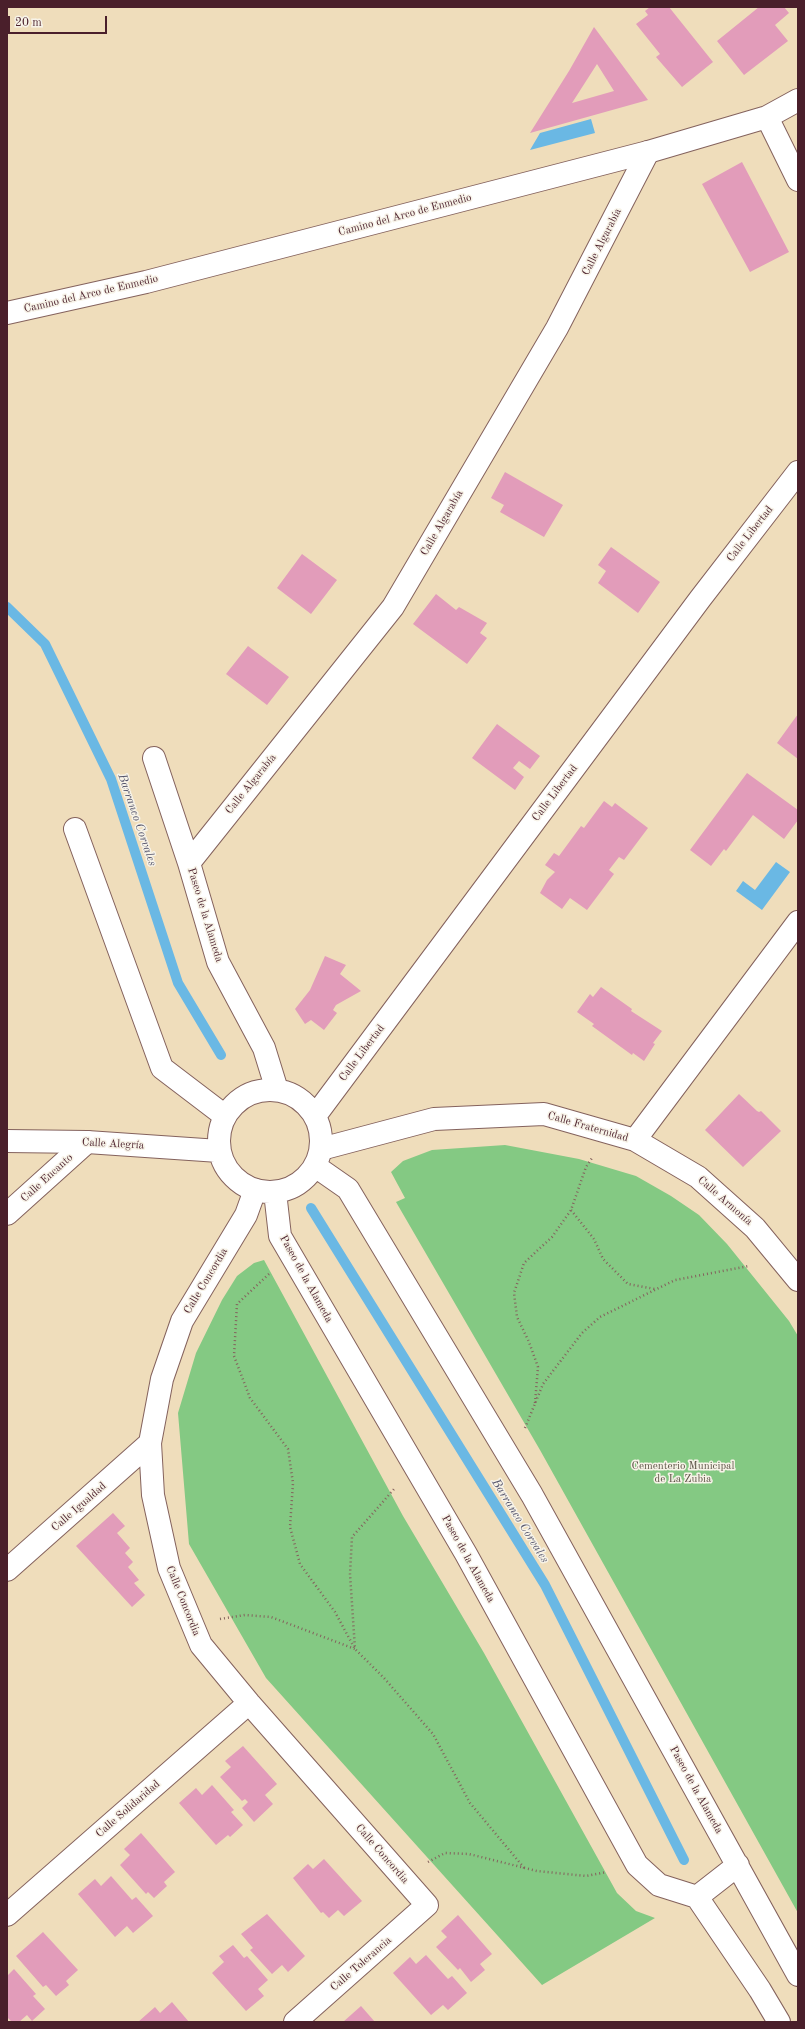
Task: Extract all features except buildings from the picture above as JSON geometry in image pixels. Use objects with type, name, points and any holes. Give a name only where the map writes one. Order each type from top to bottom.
[{"type":"street","name":"Camino del Arco de Enmedio","points":[[7,314],[146,282],[648,152],[766,117],[798,100]]},
{"type":"street","points":[[766,117],[798,180]]},
{"type":"street","name":"Calle Algarabía","points":[[189,863],[393,607],[557,328],[648,152]]},
{"type":"street","name":"Calle Libertad","points":[[315,1116],[700,599],[798,472]]},
{"type":"street","name":"Paseo de la Alameda","points":[[154,758],[189,863],[218,962],[264,1048],[277,1090]]},
{"type":"street","points":[[75,829],[162,1068],[225,1116]]},
{"type":"street","name":"Calle Fraternidad","points":[[318,1158],[434,1119],[544,1114],[635,1140],[798,922]]},
{"type":"street","points":[[262,1090],[277,1090],[292,1094],[305,1103],[315,1116],[321,1132],[318,1158],[304,1178],[291,1188],[265,1191],[242,1184],[232,1175],[224,1164],[220,1151],[219,1133],[225,1116],[234,1104],[247,1095],[262,1090]]},
{"type":"street","name":"Calle Armonía","points":[[635,1140],[698,1177],[756,1228],[798,1280]]},
{"type":"street","name":"Calle Alegría","points":[[7,1141],[87,1142],[220,1151]]},
{"type":"street","name":"Calle Encanto","points":[[7,1214],[87,1142]]},
{"type":"street","name":"Paseo de la Alameda","points":[[318,1158],[348,1189],[510,1459],[738,1865],[798,1975]]},
{"type":"street","name":"Paseo de la Alameda","points":[[265,1191],[280,1236],[466,1554],[637,1865],[659,1885],[697,1897]]},
{"type":"street","name":"Calle Concordia","points":[[265,1191],[246,1215],[182,1321],[162,1379],[150,1443],[153,1495],[169,1568],[201,1645],[249,1703],[427,1906]]},
{"type":"street","name":"Calle Igualdad","points":[[7,1570],[150,1443]]},
{"type":"street","name":"Calle Solidaridad","points":[[7,1915],[249,1703]]},
{"type":"street","points":[[738,1865],[697,1897],[760,1990],[779,2022]]},
{"type":"street","name":"Calle Tolerancia","points":[[295,2022],[427,1906]]},
{"type":"path","points":[[535,1407],[538,1367],[529,1342],[517,1317],[514,1293],[524,1263],[552,1236],[571,1210],[586,1167],[609,1133]]},
{"type":"path","points":[[571,1210],[594,1239],[604,1259],[628,1284],[656,1289]]},
{"type":"path","points":[[290,1254],[237,1304],[234,1356],[250,1398],[288,1449],[293,1483],[290,1527],[300,1564],[335,1612],[355,1649],[384,1678],[433,1734],[470,1803],[525,1868]]},
{"type":"path","points":[[510,1459],[535,1407],[543,1384],[582,1333],[600,1317],[675,1280],[781,1260]]},
{"type":"path","points":[[355,1649],[350,1574],[352,1537],[386,1496],[416,1468]]},
{"type":"path","points":[[185,1607],[206,1621],[245,1615],[271,1618],[355,1649]]},
{"type":"path","points":[[402,1877],[445,1853],[469,1854],[537,1872],[586,1876],[637,1865]]},
{"type":"green space","name":"Cementerio Municipal de La Zubia","points":[[505,1145],[579,1159],[636,1176],[671,1196],[699,1215],[727,1244],[789,1321],[798,1336],[798,1913],[540,1450],[396,1202],[405,1198],[391,1172],[403,1161],[432,1150]]},
{"type":"green space","points":[[264,1260],[403,1516],[484,1653],[617,1893],[636,1911],[655,1918],[542,1985],[266,1678],[189,1544],[178,1413],[196,1353],[222,1300],[237,1276],[254,1263]]},
{"type":"water","points":[[591,119],[595,133],[530,150],[540,133]]},
{"type":"water","points":[[776,862],[790,872],[762,910],[736,891],[743,881],[755,890]]},
{"type":"waterway","name":"Barranco Corvales","points":[[7,607],[45,644],[111,779],[178,983],[221,1055]]},
{"type":"waterway","name":"Barranco Corvales","points":[[311,1208],[545,1585],[684,1860]]}]
